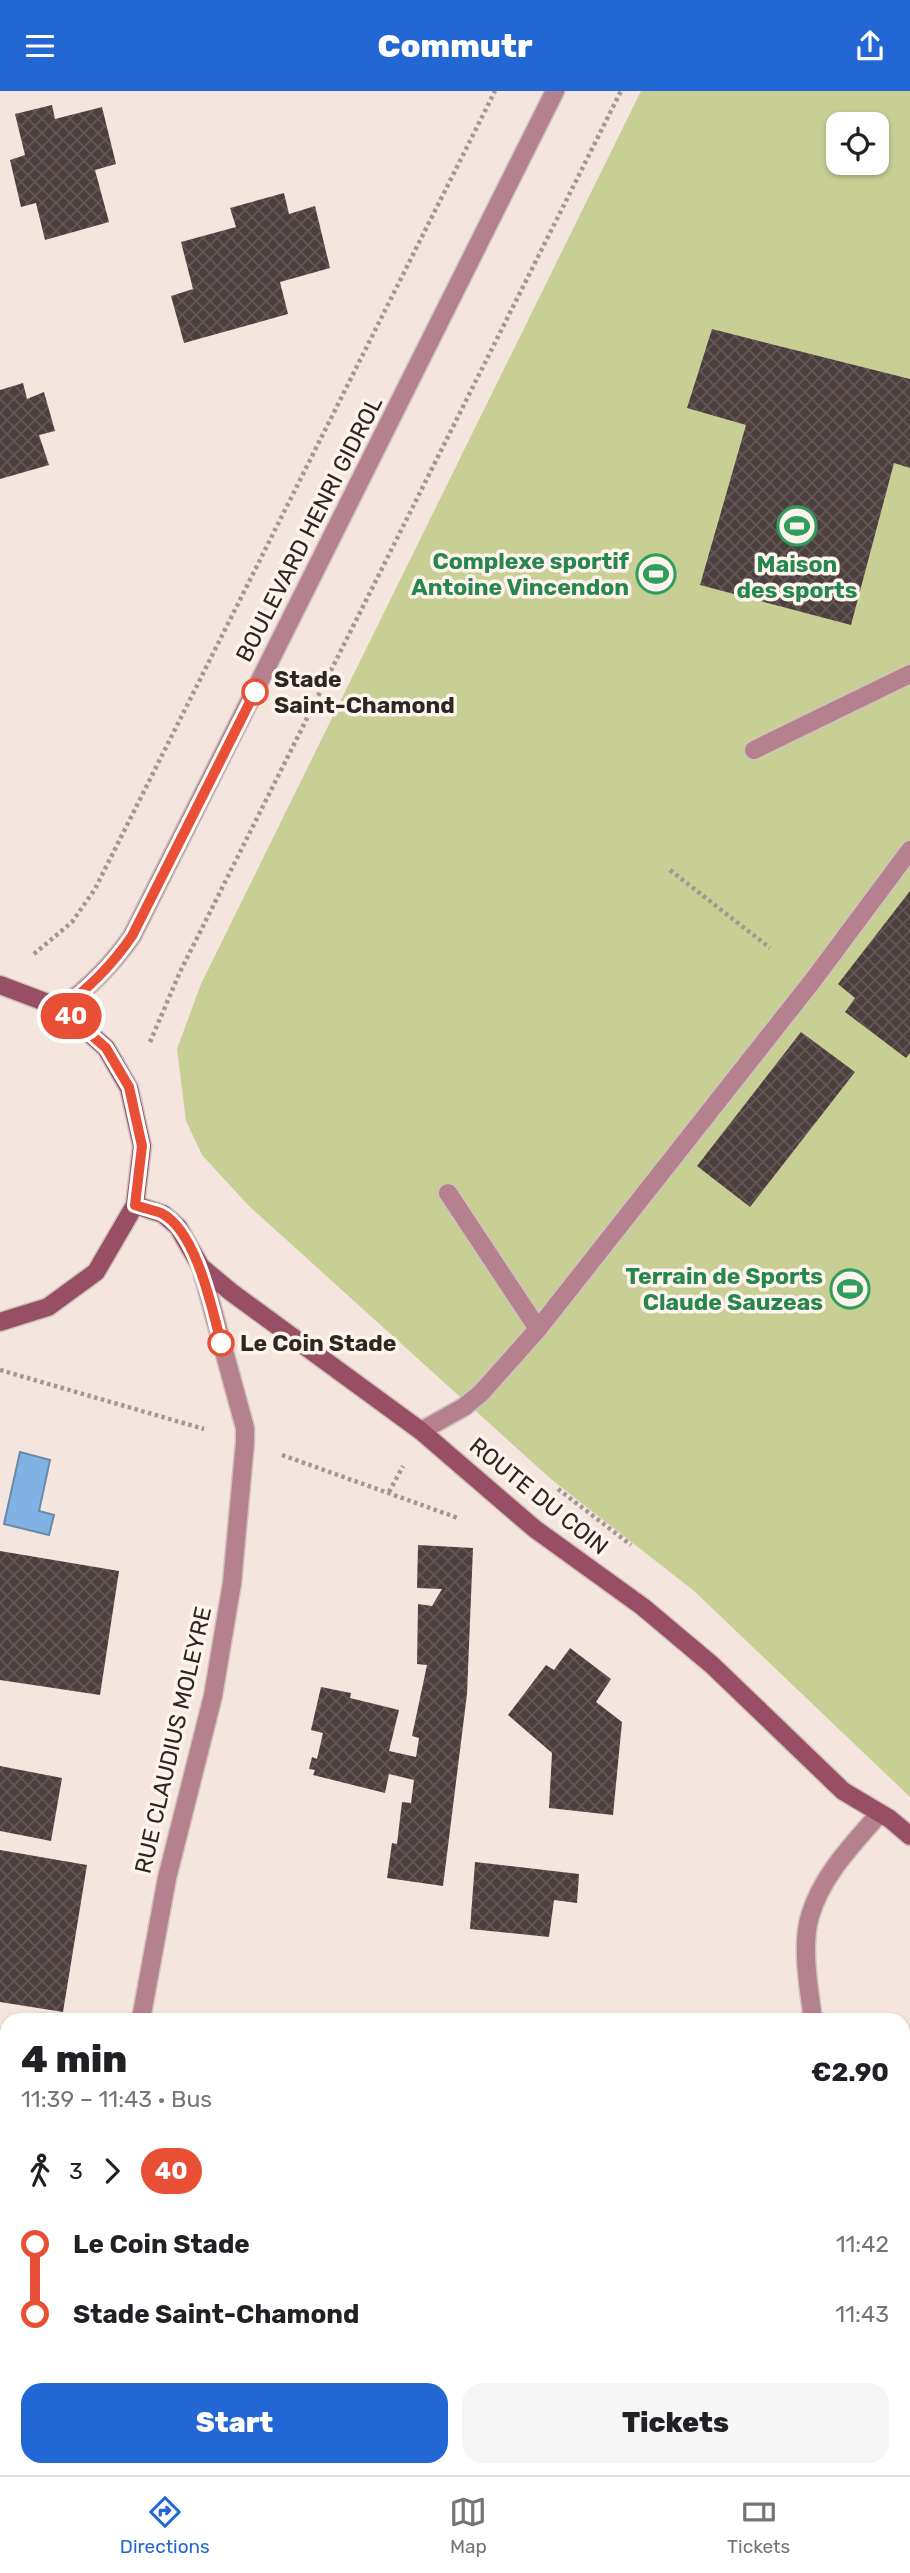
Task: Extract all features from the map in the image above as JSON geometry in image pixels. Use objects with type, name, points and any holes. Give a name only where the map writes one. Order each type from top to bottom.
[{"type":"main road","points":[[0,985],[61,1008],[106,1048],[129,1087],[142,1146],[135,1205],[96,1272],[48,1307],[0,1322]]},
{"type":"main road","name":"ROUTE DU COIN","points":[[135,1205],[163,1214],[178,1227],[201,1267],[231,1292],[421,1431],[535,1529],[643,1607],[712,1665],[843,1791],[880,1813],[910,1836]]},
{"type":"street","name":"BOULEVARD HENRI GIDROL","points":[[61,1008],[83,993],[112,965],[132,936],[555,91]]},
{"type":"street","points":[[754,750],[910,674]]},
{"type":"street","points":[[421,1431],[464,1407],[481,1393],[538,1329],[814,979],[910,850]]},
{"type":"street","points":[[448,1193],[538,1329]]},
{"type":"street","name":"RUE CLAUDIUS MOLEYRE","points":[[142,2013],[167,1878],[213,1696],[232,1583],[245,1441],[245,1428],[201,1267]]},
{"type":"street","points":[[812,2013],[807,1944],[809,1918],[819,1892],[837,1863],[880,1813]]},
{"type":"path","points":[[33,955],[72,922],[95,889],[495,91]]},
{"type":"path","points":[[129,1087],[180,972],[621,91]]},
{"type":"path","points":[[670,870],[770,948]]},
{"type":"path","points":[[0,1370],[207,1430]]},
{"type":"path","points":[[279,1454],[460,1519]]},
{"type":"green space","name":"Complexe sportif Antoine Vincendon","points":[[641,91],[910,91],[910,1797],[693,1590],[552,1480],[249,1206],[202,1155],[186,1121],[177,1049],[201,984]]},
{"type":"water","points":[[20,1452],[50,1460],[39,1511],[54,1515],[49,1535],[4,1524]]},
{"type":"building","points":[[52,105],[55,119],[102,107],[116,164],[95,170],[109,222],[45,240],[36,203],[21,207],[10,160],[25,155],[15,114]]},
{"type":"building","points":[[284,193],[289,214],[315,206],[330,268],[280,282],[288,314],[184,343],[171,296],[193,289],[181,242],[236,227],[230,208]]},
{"type":"building","name":"Maison des sports","points":[[712,329],[910,379],[910,468],[894,463],[851,625],[700,585],[746,425],[687,408]]},
{"type":"building","points":[[23,383],[27,399],[44,392],[55,431],[39,435],[49,465],[0,479],[0,390]]},
{"type":"building","points":[[910,891],[910,1053],[906,1058],[845,1012],[855,998],[838,984]]},
{"type":"building","points":[[801,1032],[855,1072],[750,1207],[697,1166]]},
{"type":"building","points":[[418,1545],[473,1548],[467,1694],[443,1886],[387,1878],[392,1843],[397,1844],[402,1802],[411,1803],[414,1780],[389,1774],[385,1793],[313,1775],[315,1770],[309,1769],[312,1757],[317,1759],[323,1733],[311,1730],[321,1687],[351,1693],[350,1698],[399,1710],[389,1751],[416,1757],[419,1738],[412,1736],[427,1665],[417,1664],[418,1604],[432,1606],[442,1589],[417,1588]]},
{"type":"building","points":[[0,1551],[119,1571],[100,1695],[0,1680]]},
{"type":"building","points":[[570,1648],[611,1679],[596,1702],[622,1722],[613,1815],[549,1808],[552,1753],[508,1715],[546,1665],[554,1670]]},
{"type":"building","points":[[0,1766],[62,1778],[51,1841],[0,1831]]},
{"type":"building","points":[[0,1850],[87,1865],[63,2012],[0,2002]]},
{"type":"building","points":[[475,1862],[579,1874],[577,1903],[554,1900],[549,1937],[470,1929]]},
{"type":"bus line","name":"40","points":[[221,1343],[201,1267],[178,1227],[163,1214],[135,1205],[142,1146],[129,1087],[106,1048],[61,1008],[83,993],[112,965],[132,936],[255,692]]},
{"type":"place","name":"Maison des sports","points":[[797,526]]},
{"type":"place","name":"Complexe sportif Antoine Vincendon","points":[[656,574]]},
{"type":"place","name":"Stade Saint-Chamond","points":[[255,692]]},
{"type":"place","name":"Terrain de Sports Claude Sauzeas","points":[[850,1289]]},
{"type":"place","name":"Le Coin Stade","points":[[221,1343]]}]
